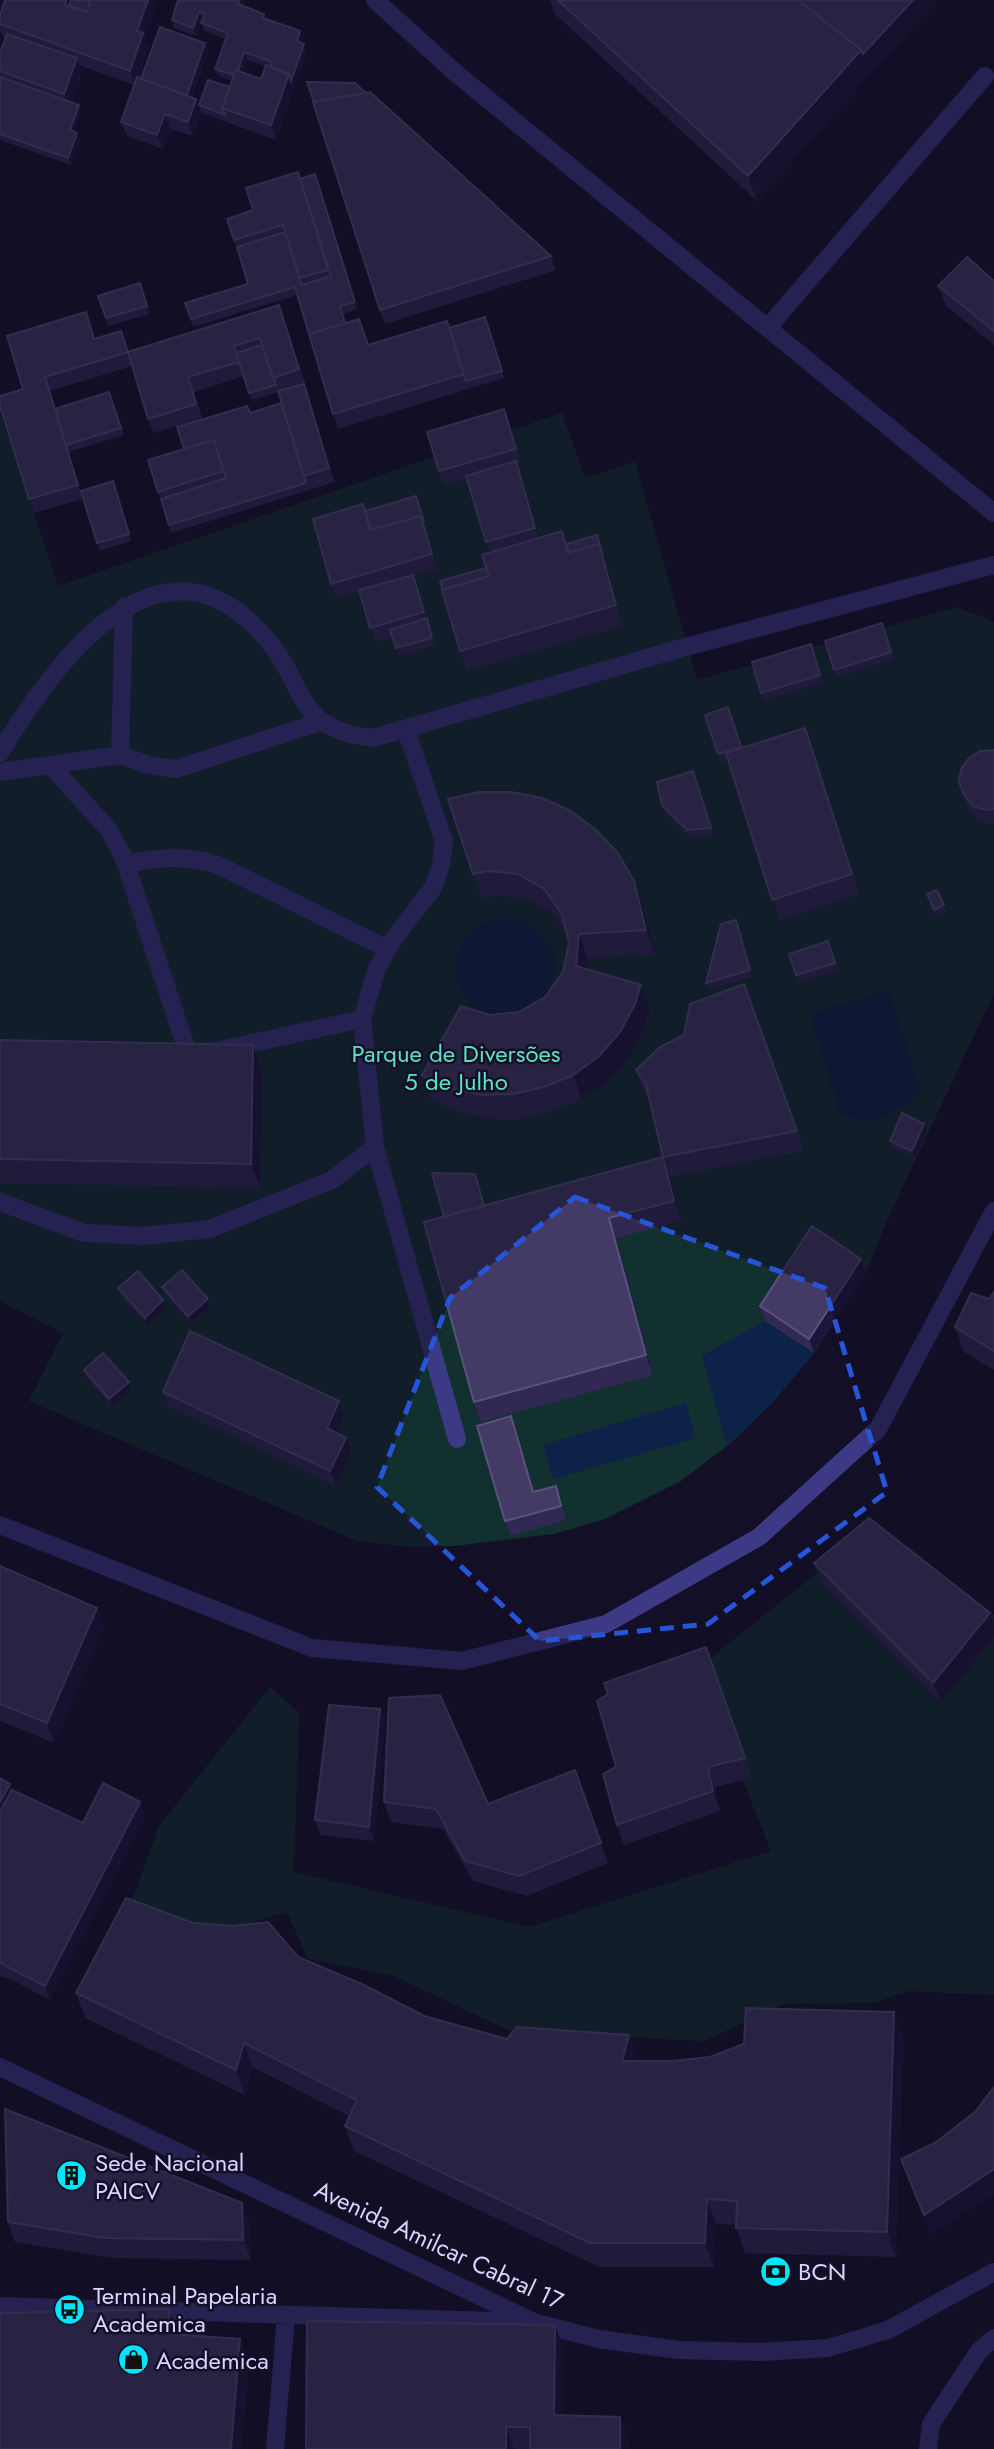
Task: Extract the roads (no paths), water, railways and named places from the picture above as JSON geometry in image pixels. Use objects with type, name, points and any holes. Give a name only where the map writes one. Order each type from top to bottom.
[{"type":"street","points":[[375,0],[458,75],[994,513]]},
{"type":"street","points":[[768,327],[985,76]]},
{"type":"street","points":[[0,753],[34,701],[66,660],[124,607],[156,593],[187,593],[216,599],[242,614],[266,638],[285,666],[299,698],[320,722],[345,735],[373,738],[678,649],[994,565]]},
{"type":"street","points":[[120,755],[124,607]]},
{"type":"street","points":[[0,772],[120,755],[149,765],[176,769],[320,722]]},
{"type":"street","points":[[406,730],[444,841],[441,864],[433,888],[377,968],[362,1019],[375,1147],[457,1438]]},
{"type":"street","points":[[50,765],[109,830],[126,864],[182,1056],[362,1019]]},
{"type":"street","points":[[126,864],[165,856],[192,857],[218,865],[388,949]]},
{"type":"street","points":[[0,1202],[84,1233],[143,1236],[210,1229],[332,1180],[375,1147]]},
{"type":"street","points":[[0,1525],[312,1648],[462,1661],[606,1625],[759,1537],[878,1429],[994,1211]]},
{"type":"street","name":"Avenida Amilcar Cabral 17","points":[[0,2067],[536,2323],[599,2339],[678,2350],[760,2353],[828,2348],[888,2330],[994,2272]]},
{"type":"street","points":[[0,2306],[536,2323]]},
{"type":"street","points":[[275,2449],[286,2316]]},
{"type":"street","points":[[928,2449],[932,2424],[979,2351],[994,2338]]},
{"type":"water","points":[[505,918],[532,926],[546,940],[554,967],[546,994],[532,1008],[505,1016],[478,1008],[464,994],[456,967],[464,940],[478,926]]},
{"type":"water","points":[[889,990],[920,1091],[884,1117],[865,1120],[841,1114],[810,1014]]},
{"type":"water","points":[[765,1321],[814,1353],[773,1402],[727,1446],[702,1356]]},
{"type":"water","points":[[686,1403],[696,1438],[553,1479],[543,1445]]},
{"type":"place","name":"Sede Nacional PAICV","points":[[72,2176]]},
{"type":"place","name":"BCN","points":[[775,2271]]},
{"type":"place","name":"Terminal Papelaria Academica","points":[[70,2309]]},
{"type":"place","name":"Academica","points":[[133,2360]]},
{"type":"park label","name":"Parque de Diversões 5 de Julho","points":[[456,1067]]}]
